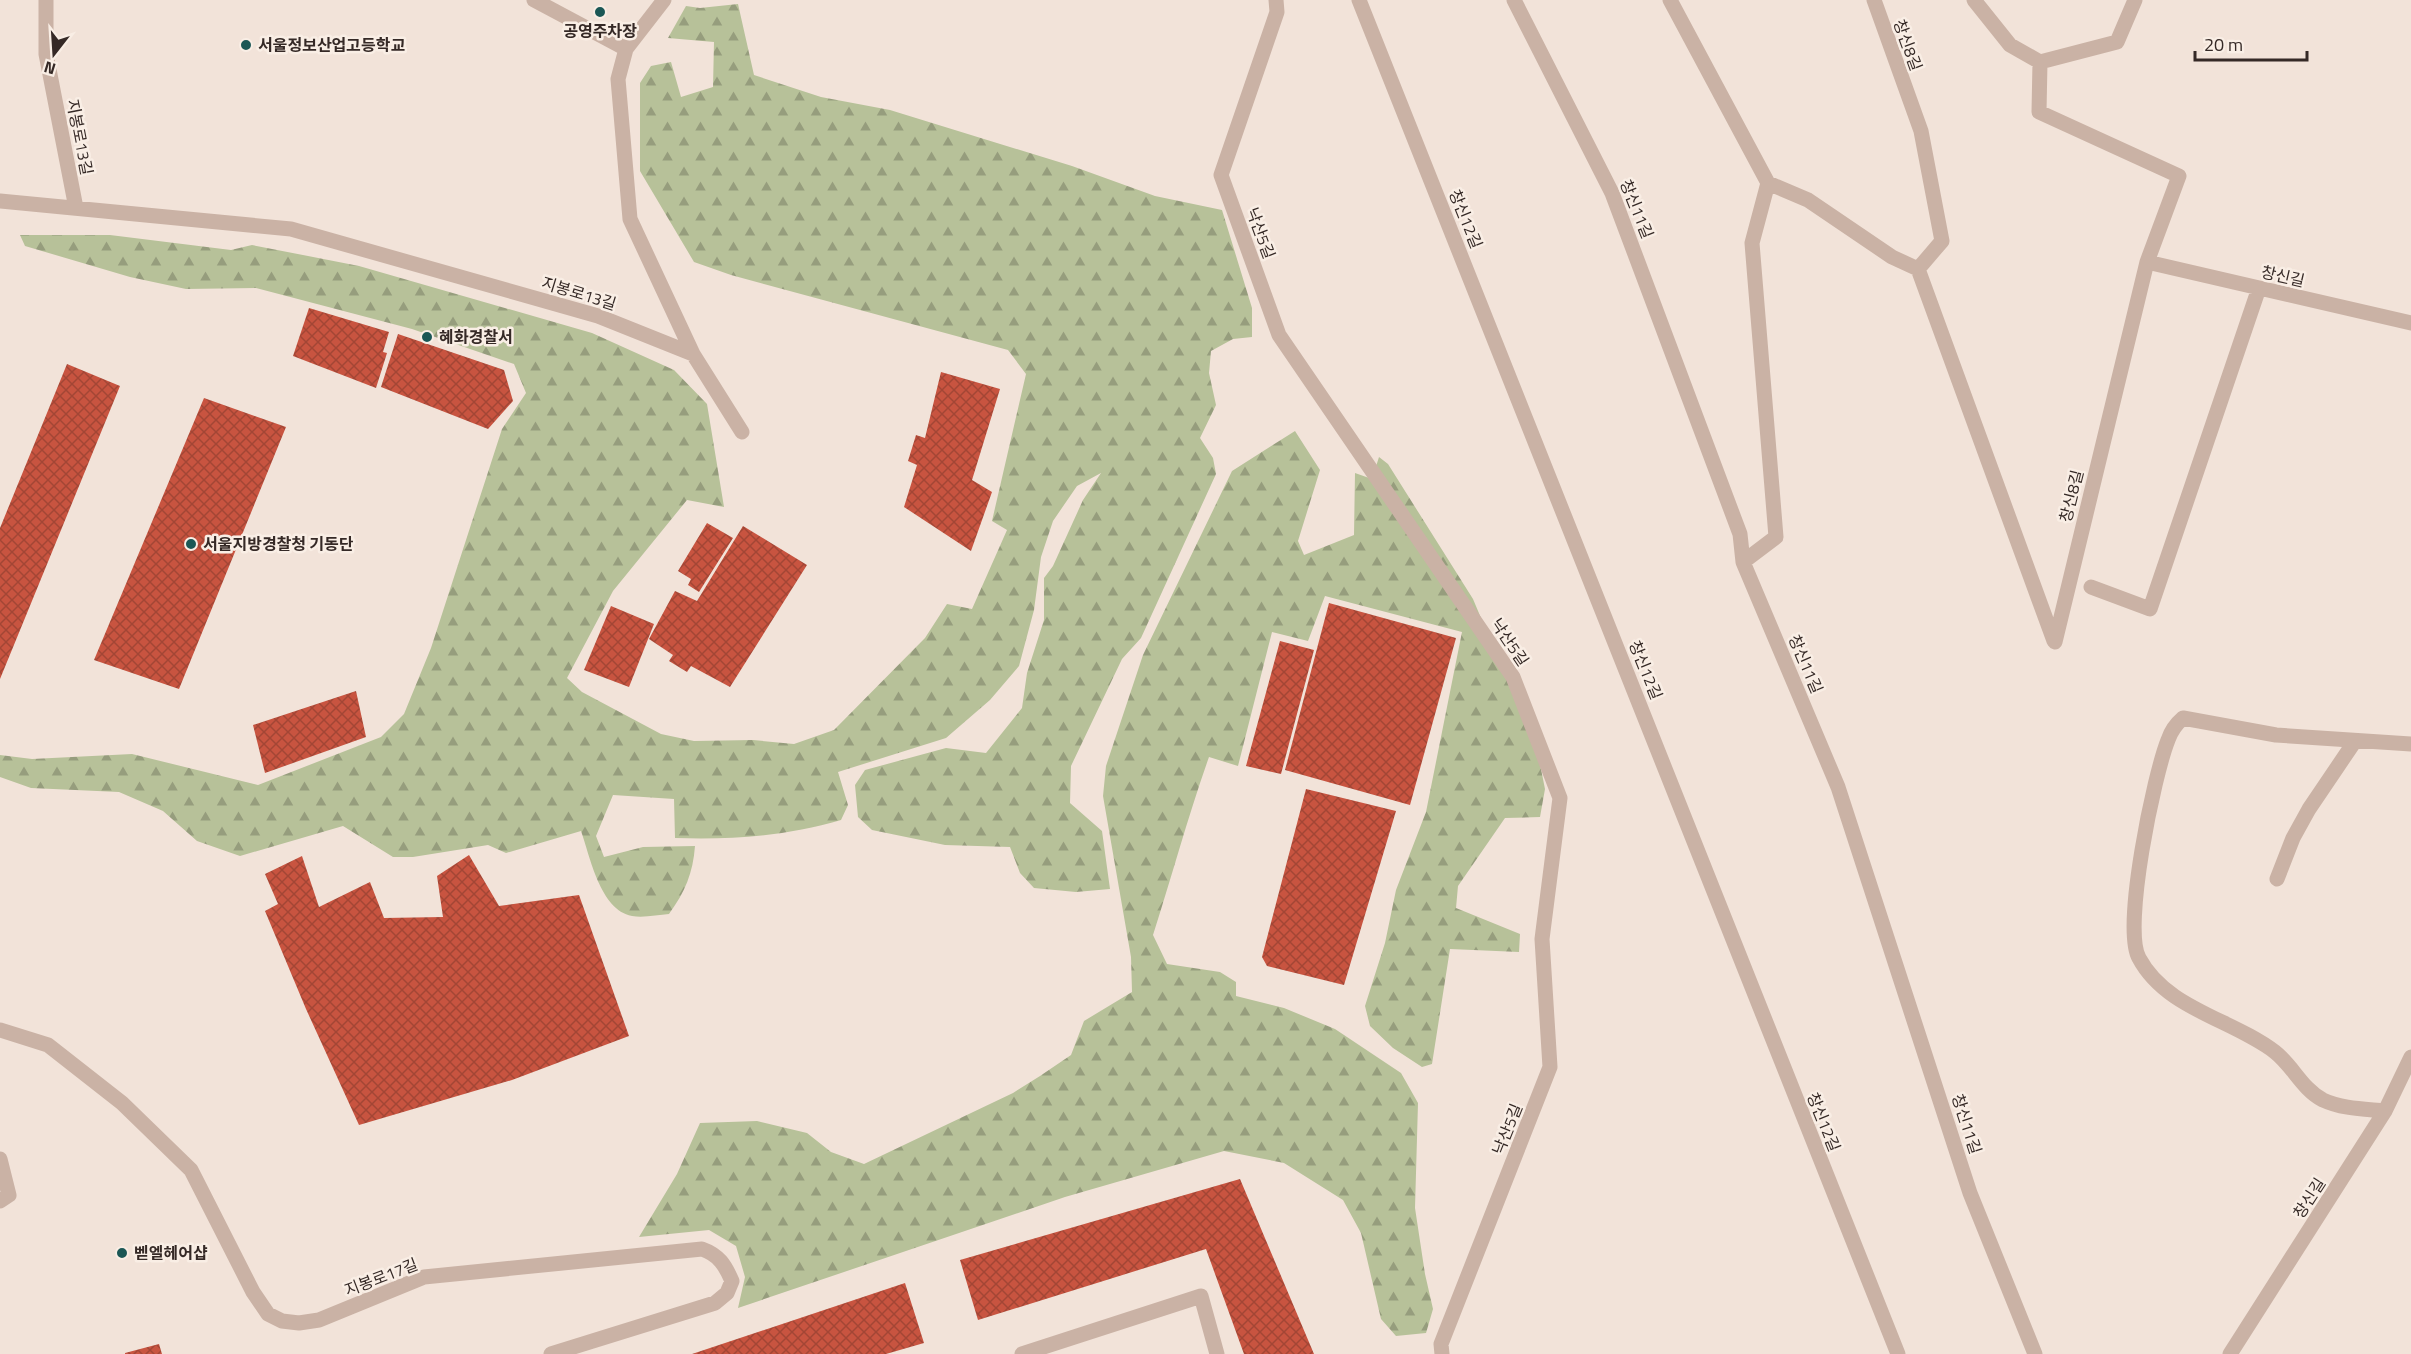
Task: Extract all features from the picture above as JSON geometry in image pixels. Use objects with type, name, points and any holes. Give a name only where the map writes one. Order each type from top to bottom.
[{"type":"street","name":"지봉로13길","points":[[46,0],[46,54],[76,208]]},
{"type":"street","points":[[534,0],[626,49]]},
{"type":"street","points":[[664,0],[626,49],[618,79],[630,219],[693,354],[742,432]]},
{"type":"street","name":"낙산5길","points":[[1276,0],[1277,12],[1221,175],[1279,334],[1513,677],[1560,798],[1542,939],[1550,1067],[1441,1344],[1442,1354]]},
{"type":"street","name":"창신12길","points":[[1359,0],[1898,1354]]},
{"type":"street","name":"창신11길","points":[[1514,0],[1612,194],[1740,534],[1743,562],[1838,787],[1970,1193],[2035,1354]]},
{"type":"street","points":[[1670,0],[1768,183],[1808,200],[1892,257],[1918,269]]},
{"type":"street","name":"창신8길","points":[[1874,0],[1921,131],[1942,241],[1918,269],[2055,642],[2147,262],[2179,176],[2039,112],[2040,62]]},
{"type":"street","points":[[1974,0],[2010,45],[2040,62],[2117,42],[2135,0]]},
{"type":"street","points":[[1743,562],[1776,537],[1752,243],[1768,183]]},
{"type":"street","name":"지봉로13길","points":[[0,201],[291,229],[598,316],[693,354]]},
{"type":"street","name":"창신길","points":[[2147,262],[2411,323]]},
{"type":"street","points":[[2091,587],[2150,609],[2259,288]]},
{"type":"street","points":[[2385,1111],[2341,1106],[2324,1100],[2307,1089],[2278,1054],[2260,1041],[2235,1030],[2158,985],[2137,956],[2134,936],[2138,885],[2147,822],[2167,741],[2174,727],[2183,718],[2276,735],[2411,744]]},
{"type":"street","points":[[2277,879],[2293,838],[2309,808],[2355,741]]},
{"type":"street","name":"지봉로17길","points":[[0,1030],[48,1045],[122,1103],[190,1170],[254,1292],[268,1314],[282,1321],[299,1323],[319,1320],[424,1277],[702,1249],[715,1254],[725,1266],[732,1281],[727,1293],[716,1303],[551,1354]]},
{"type":"street","name":"창신길","points":[[2230,1354],[2385,1111],[2411,1057]]},
{"type":"street","points":[[0,1159],[9,1195],[0,1201]]},
{"type":"street","points":[[1022,1354],[1201,1296],[1217,1354]]},
{"type":"green space","points":[[738,4],[754,75],[821,97],[890,110],[1072,166],[1155,196],[1222,210],[1252,308],[1252,337],[1233,339],[1211,351],[1209,373],[1216,405],[1200,438],[1213,458],[1216,474],[1141,638],[1122,659],[1071,766],[1070,803],[1102,831],[1110,889],[1076,892],[1034,888],[1020,873],[1010,847],[945,845],[872,830],[858,817],[855,785],[865,770],[946,748],[986,753],[1022,708],[1027,673],[1044,620],[1044,578],[1053,566],[1083,500],[1101,473],[1077,486],[1053,521],[1041,557],[1034,610],[1019,666],[990,700],[946,738],[838,772],[848,805],[841,820],[800,830],[759,836],[675,838],[674,799],[613,795],[596,836],[604,857],[643,847],[695,846],[687,882],[669,914],[632,916],[621,912],[612,904],[598,881],[581,831],[506,853],[488,845],[413,857],[393,857],[343,826],[240,856],[197,841],[163,811],[119,792],[31,788],[0,777],[0,755],[32,759],[132,754],[258,785],[381,737],[404,714],[431,648],[502,429],[526,393],[514,364],[412,329],[256,288],[186,289],[130,277],[25,246],[20,235],[110,235],[231,250],[252,245],[359,266],[592,333],[674,370],[707,404],[724,507],[687,500],[613,591],[567,678],[582,692],[661,734],[694,741],[753,740],[794,744],[834,730],[925,638],[947,604],[972,609],[1007,530],[992,521],[1026,374],[1008,350],[731,275],[694,262],[640,171],[640,83],[651,66],[671,62],[681,97],[713,87],[714,42],[668,38],[686,6],[700,8]]},
{"type":"green space","points":[[1295,431],[1320,470],[1298,541],[1304,555],[1354,535],[1355,473],[1372,479],[1379,457],[1388,464],[1473,599],[1538,754],[1545,789],[1540,817],[1505,818],[1458,886],[1456,908],[1520,934],[1519,952],[1450,949],[1432,1064],[1422,1067],[1393,1048],[1370,1026],[1365,1006],[1385,943],[1396,890],[1426,812],[1462,632],[1325,596],[1308,641],[1272,632],[1238,766],[1209,757],[1153,935],[1167,964],[1220,972],[1236,982],[1236,996],[1284,1008],[1335,1029],[1401,1073],[1418,1103],[1415,1208],[1433,1309],[1426,1333],[1396,1336],[1381,1319],[1361,1233],[1343,1200],[1284,1163],[1224,1151],[1065,1197],[738,1308],[745,1277],[736,1246],[709,1230],[639,1237],[677,1174],[700,1123],[757,1121],[807,1133],[831,1152],[864,1164],[1013,1093],[1040,1076],[1071,1055],[1084,1021],[1132,992],[1131,957],[1103,796],[1106,766],[1143,655],[1232,471]]},
{"type":"building","points":[[309,308],[389,332],[383,352],[387,353],[376,388],[293,356]]},
{"type":"building","points":[[398,334],[504,370],[513,401],[488,429],[381,387]]},
{"type":"building","points":[[67,364],[120,386],[0,679],[0,528]]},
{"type":"building","points":[[941,372],[1000,389],[972,480],[992,492],[971,551],[904,507],[917,465],[908,461],[916,435],[925,438]]},
{"type":"building","name":"서울지방경찰청 기동단","points":[[204,398],[286,427],[179,689],[94,660]]},
{"type":"building","points":[[707,523],[733,538],[699,592],[688,585],[691,579],[678,571]]},
{"type":"building","points":[[743,526],[807,565],[730,687],[691,666],[687,672],[669,661],[673,655],[649,639],[675,591],[697,601]]},
{"type":"building","points":[[1329,603],[1456,638],[1410,805],[1285,770]]},
{"type":"building","points":[[611,606],[654,624],[629,687],[584,670]]},
{"type":"building","points":[[1280,641],[1314,650],[1281,774],[1246,766]]},
{"type":"building","points":[[356,691],[366,737],[265,773],[253,725]]},
{"type":"building","points":[[1306,789],[1396,811],[1344,985],[1267,966],[1262,957]]},
{"type":"building","points":[[469,855],[499,906],[579,895],[629,1036],[512,1080],[359,1125],[306,1009],[265,911],[278,904],[265,874],[302,856],[319,907],[370,882],[384,918],[443,917],[437,876]]},
{"type":"building","points":[[1240,1179],[1314,1354],[1244,1354],[1206,1249],[978,1320],[960,1260]]},
{"type":"building","points":[[905,1283],[924,1343],[886,1354],[692,1354]]},
{"type":"building","points":[[159,1344],[162,1354],[125,1354],[125,1353]]},
{"type":"place","name":"공영주차장","points":[[600,12]]},
{"type":"place","name":"서울정보산업고등학교","points":[[246,45]]},
{"type":"place","name":"혜화경찰서","points":[[427,337]]},
{"type":"place","name":"서울지방경찰청 기동단","points":[[191,544]]},
{"type":"place","name":"벧엘헤어샵","points":[[122,1253]]}]
